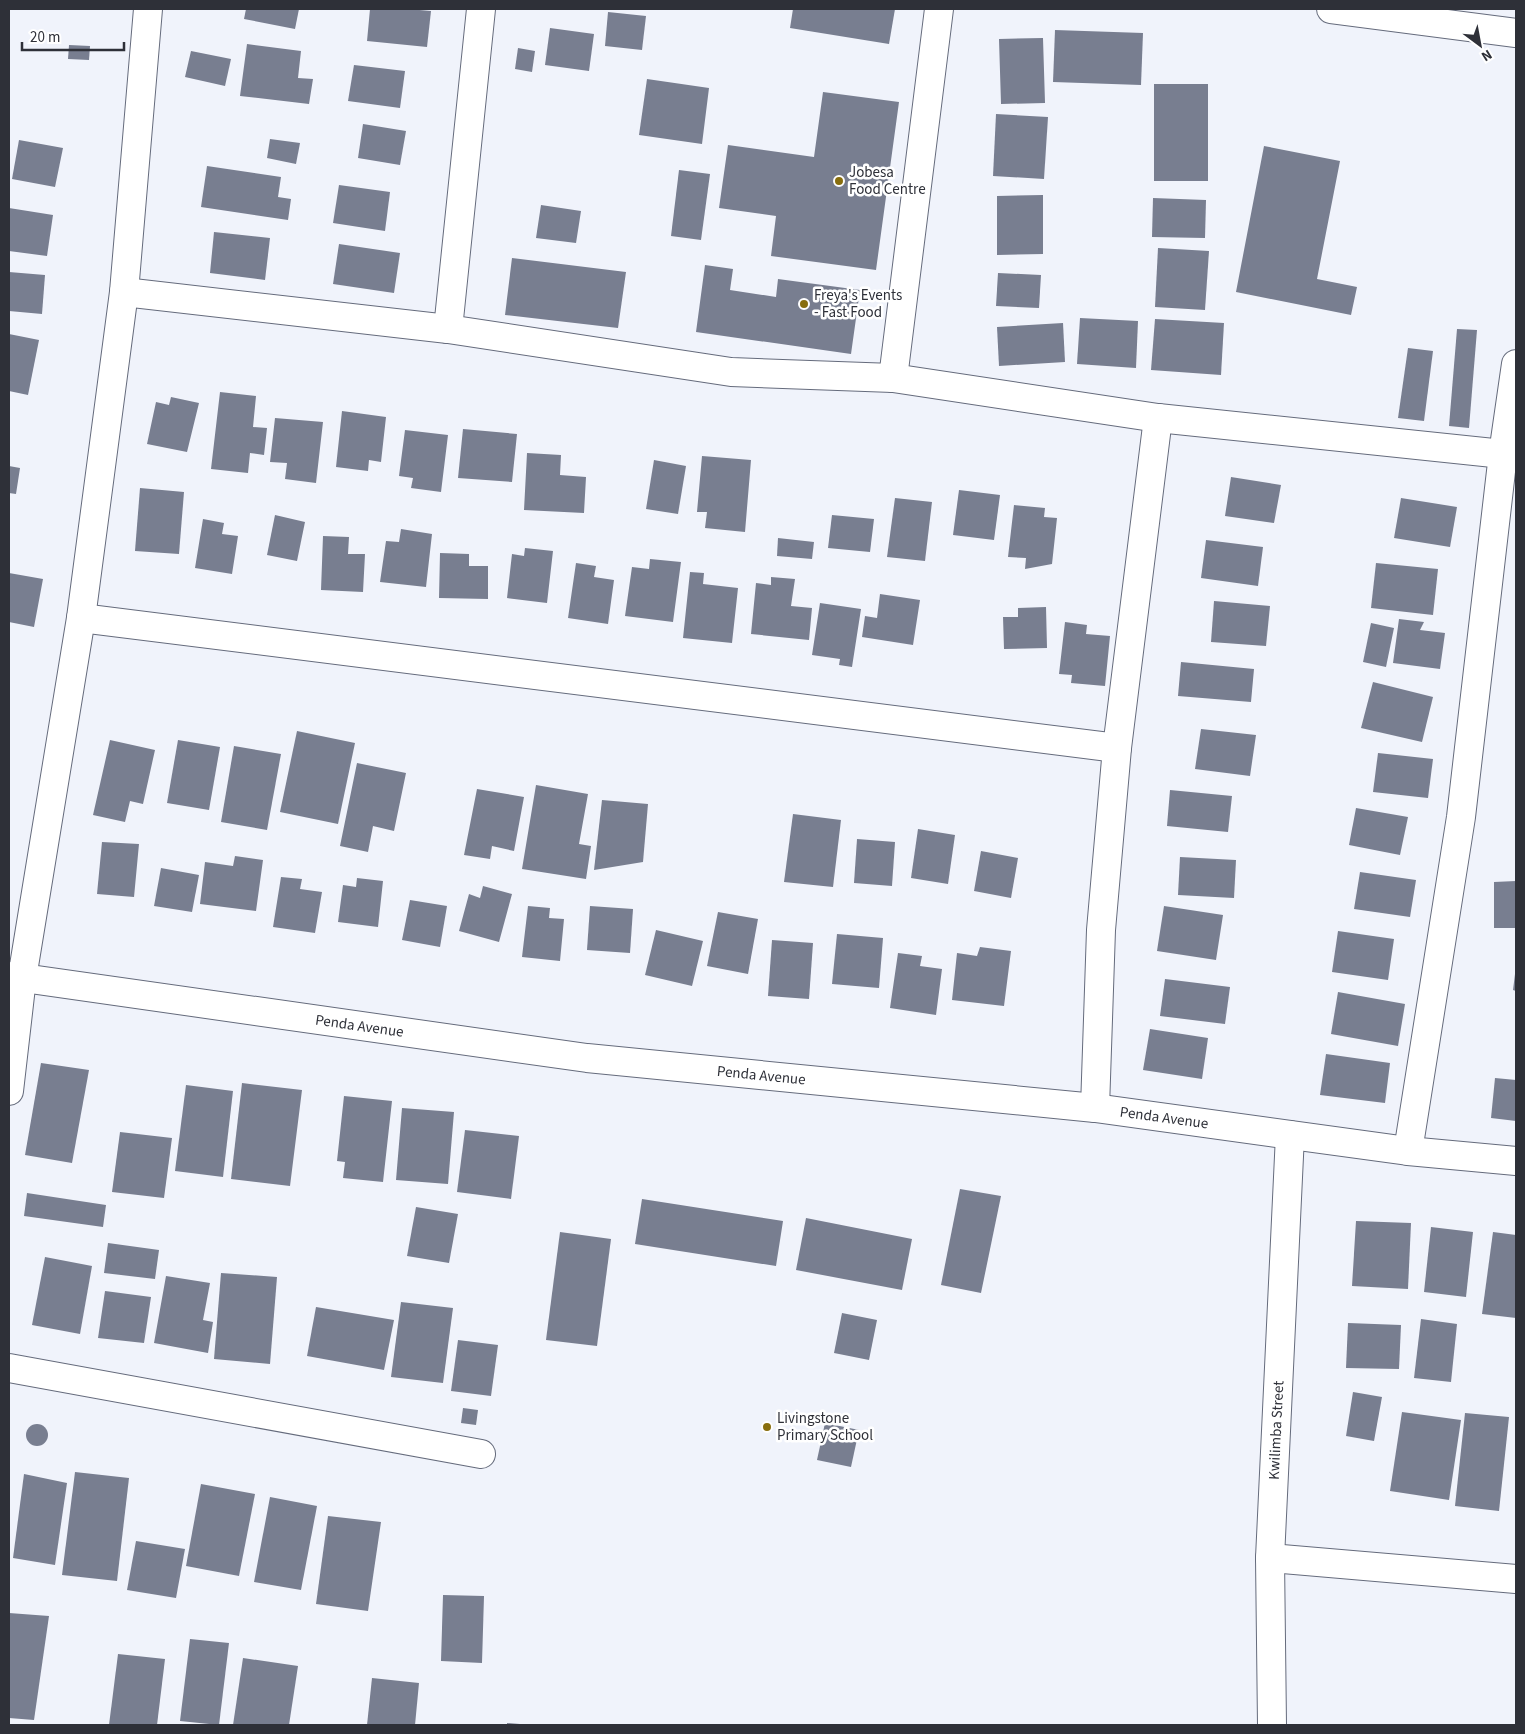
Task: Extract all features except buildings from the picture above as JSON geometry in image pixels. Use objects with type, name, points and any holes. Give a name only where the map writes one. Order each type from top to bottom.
[{"type":"street","points":[[9,1091],[15,977],[81,618],[124,292],[148,9]]},
{"type":"street","points":[[448,329],[481,9]]},
{"type":"street","points":[[893,378],[939,9]]},
{"type":"street","points":[[1331,9],[1516,33]]},
{"type":"street","points":[[124,292],[448,329],[731,372],[893,378],[1158,418],[1503,454]]},
{"type":"street","points":[[1408,1151],[1461,817],[1503,454],[1516,364]]},
{"type":"street","points":[[1095,1108],[1101,930],[1117,748],[1158,418]]},
{"type":"street","points":[[81,618],[1117,748]]},
{"type":"street","name":"Penda Avenue","points":[[15,977],[587,1058],[1095,1108],[1408,1151],[1516,1161]]},
{"type":"street","name":"Kwilimba Street","points":[[1272,1725],[1270,1558],[1290,1135]]},
{"type":"street","points":[[9,1368],[480,1454]]},
{"type":"street","points":[[1270,1558],[1516,1579]]},
{"type":"place","name":"Jobesa Food Centre","points":[[839,181]]},
{"type":"place","name":"Freya's Events - Fast Food","points":[[804,304]]},
{"type":"place","name":"Livingstone Primary School","points":[[767,1427]]}]
